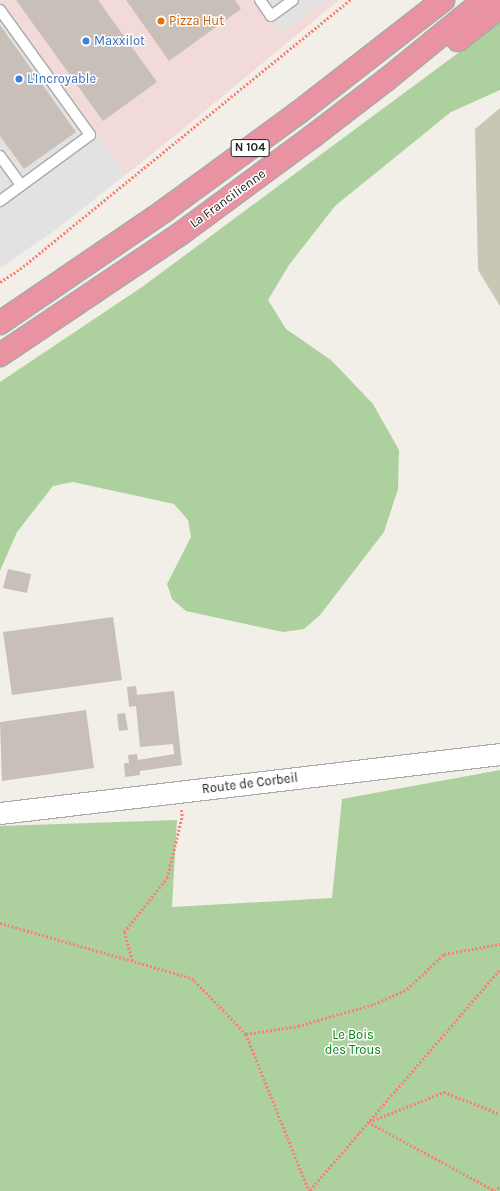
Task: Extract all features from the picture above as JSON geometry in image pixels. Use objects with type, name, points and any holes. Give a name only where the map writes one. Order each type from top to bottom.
[{"type":"highway","name":"N 104","points":[[0,323],[176,202],[298,113],[443,0]]},
{"type":"highway","name":"La Francilienne","points":[[0,355],[180,234],[386,80],[484,0]]},
{"type":"highway","points":[[386,80],[430,63],[500,7]]},
{"type":"street","name":"Route de Corbeil","points":[[0,814],[500,754]]},
{"type":"lane","points":[[260,0],[271,16],[293,0]]},
{"type":"lane","points":[[0,10],[90,135],[0,201]]},
{"type":"lane","points":[[0,156],[21,185]]},
{"type":"path","points":[[0,282],[26,264],[350,0]]},
{"type":"path","points":[[132,960],[124,932],[167,878],[182,816],[176,792]]},
{"type":"path","points":[[0,923],[192,978],[246,1034],[310,1190],[500,969]]},
{"type":"path","points":[[246,1034],[298,1026],[374,1004],[407,988],[444,954],[500,944]]},
{"type":"path","points":[[368,1122],[444,1092],[500,1114]]},
{"type":"path","points":[[368,1122],[494,1190],[500,1187]]},
{"type":"shaded area","points":[[0,0],[339,0],[161,147],[55,230],[0,268]]},
{"type":"shaded area","points":[[260,0],[327,0],[281,32]]},
{"type":"shaded area","points":[[0,2],[126,174],[55,230],[0,268]]},
{"type":"shaded area","points":[[500,108],[500,306],[478,270],[475,129]]},
{"type":"green space","points":[[500,22],[500,90],[451,112],[335,206],[289,265],[268,300],[286,329],[331,360],[373,404],[399,450],[398,489],[384,532],[320,615],[304,629],[283,632],[186,611],[172,599],[167,584],[191,537],[188,520],[174,504],[73,482],[53,486],[17,532],[0,571],[0,382],[142,287]]},
{"type":"green space","name":"Le Bois des Trous","points":[[500,770],[500,1191],[0,1191],[0,826],[177,820],[172,907],[332,898],[342,799]]},
{"type":"building","name":"Maxxilot","points":[[16,0],[98,0],[157,82],[103,121]]},
{"type":"building","points":[[126,0],[235,0],[241,9],[169,61]]},
{"type":"building","name":"L'Incroyable","points":[[0,25],[76,132],[24,169],[0,136]]},
{"type":"building","points":[[8,569],[31,574],[27,593],[3,588]]},
{"type":"building","points":[[113,617],[122,680],[12,695],[3,632]]},
{"type":"building","points":[[136,686],[137,695],[174,691],[182,765],[140,771],[140,775],[125,777],[124,763],[129,763],[128,755],[137,754],[138,760],[174,754],[173,744],[140,747],[136,706],[129,707],[127,687]]},
{"type":"building","points":[[86,710],[94,768],[2,781],[0,722]]},
{"type":"building","points":[[125,713],[128,730],[119,731],[117,714]]},
{"type":"place","name":"Pizza Hut","points":[[161,21]]},
{"type":"place","name":"Maxxilot","points":[[86,41]]},
{"type":"place","name":"L'Incroyable","points":[[19,79]]}]
